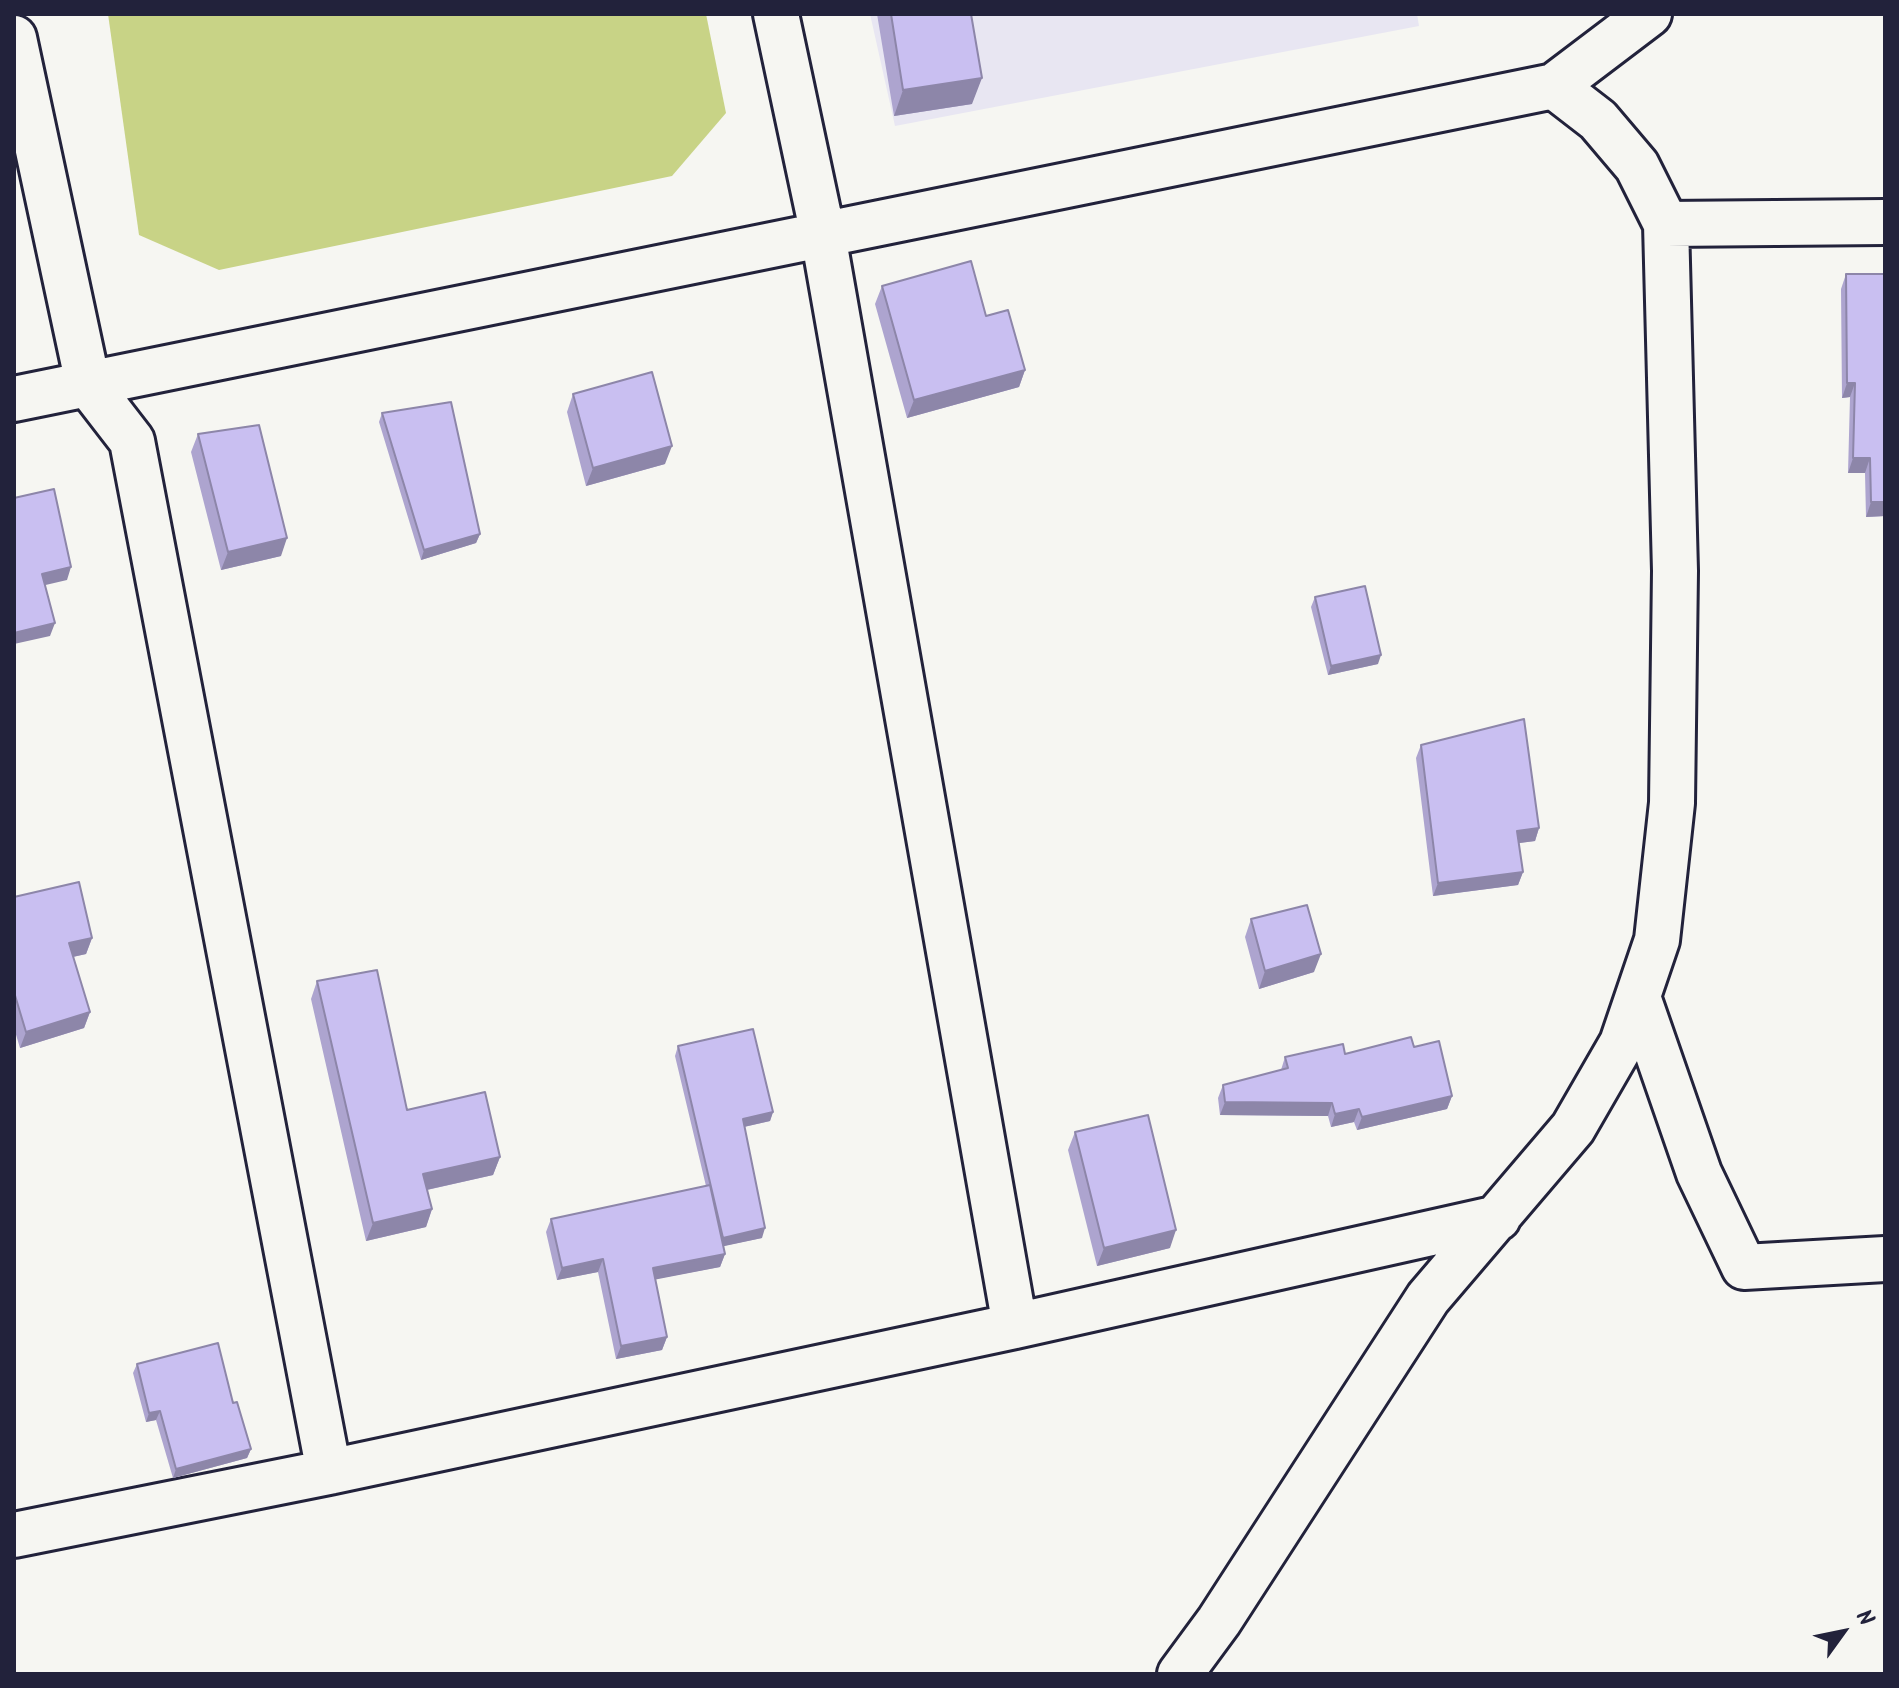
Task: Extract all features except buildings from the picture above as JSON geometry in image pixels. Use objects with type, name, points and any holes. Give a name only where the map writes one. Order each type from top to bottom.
[{"type":"street","points":[[776,14],[823,235],[1015,1326]]},
{"type":"street","points":[[14,399],[1554,86],[1649,14]]},
{"type":"street","points":[[14,38],[88,384],[132,441],[329,1472]]},
{"type":"street","points":[[1180,1674],[1219,1621],[1428,1298],[1573,1128],[1622,1043],[1657,940],[1672,803],[1675,571],[1666,224],[1637,166],[1598,120],[1554,86]]},
{"type":"street","points":[[1666,224],[1885,222]]},
{"type":"street","points":[[1638,997],[1699,1173],[1744,1267],[1885,1259]]},
{"type":"street","points":[[14,1535],[329,1472],[1015,1326],[1498,1218]]},
{"type":"shaded area","points":[[870,14],[1417,14],[1419,26],[895,126]]},
{"type":"green space","points":[[108,14],[706,14],[726,113],[672,176],[219,270],[139,235]]}]
